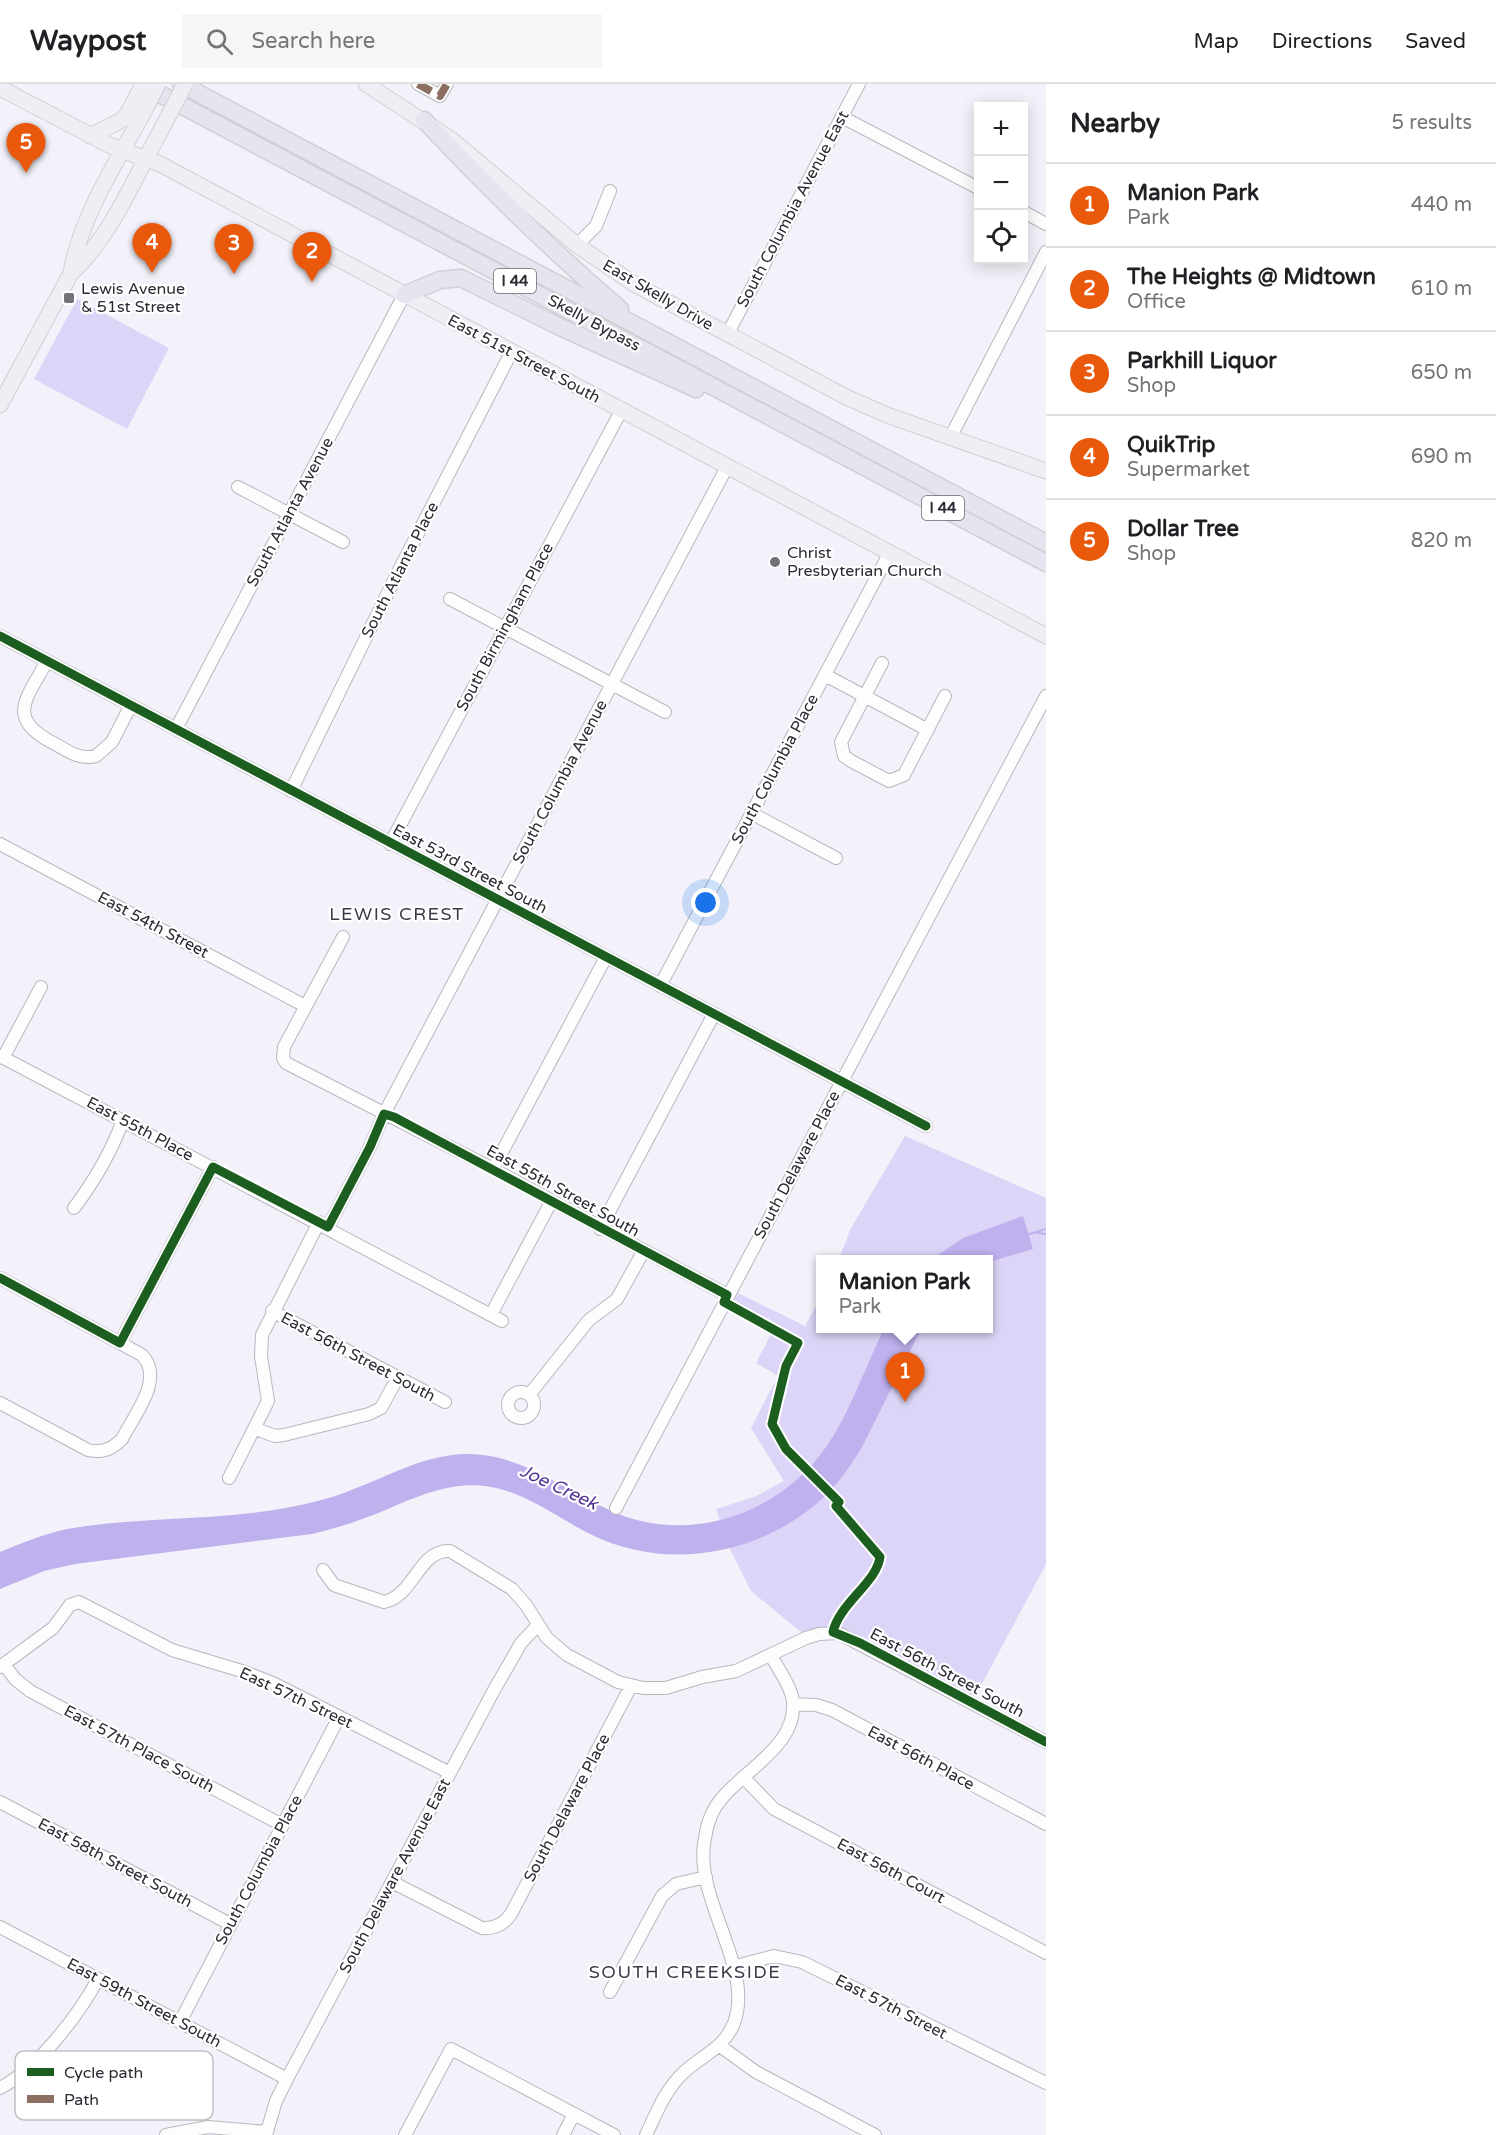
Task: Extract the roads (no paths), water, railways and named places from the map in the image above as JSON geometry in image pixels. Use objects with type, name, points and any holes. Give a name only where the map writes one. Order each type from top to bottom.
[{"type":"highway","name":"Skelly Bypass","points":[[142,84],[1046,563]]},
{"type":"highway","name":"Skelly Bypass","points":[[183,84],[1046,543]]},
{"type":"highway","points":[[424,120],[574,270],[643,329]]},
{"type":"highway","points":[[404,295],[440,280],[461,278],[558,327],[839,454]]},
{"type":"main road","points":[[71,273],[74,257],[84,231],[123,151],[142,84]]},
{"type":"main road","points":[[90,136],[134,116],[158,84]]},
{"type":"main road","points":[[0,405],[71,273],[88,254],[118,208],[161,130],[183,84]]},
{"type":"main road","name":"East Skelly Drive","points":[[366,84],[424,120],[478,160],[578,244],[634,284],[846,397],[887,416],[1046,471]]},
{"type":"main road","name":"East 51st Street South","points":[[0,88],[90,136],[145,158],[512,351],[621,411],[728,465],[1046,636]]},
{"type":"main road","points":[[84,231],[90,236],[88,254]]},
{"type":"street","points":[[418,84],[440,96],[447,84]]},
{"type":"street","name":"South Columbia Avenue East","points":[[728,335],[859,84]]},
{"type":"street","points":[[842,117],[974,186]]},
{"type":"street","points":[[578,244],[596,226],[610,191]]},
{"type":"street","points":[[1028,215],[1046,224]]},
{"type":"street","points":[[950,438],[1046,252]]},
{"type":"street","name":"South Atlanta Avenue","points":[[176,729],[404,295]]},
{"type":"street","name":"South Atlanta Place","points":[[291,791],[397,574],[512,351]]},
{"type":"street","name":"South Birmingham Place","points":[[390,844],[621,411]]},
{"type":"street","name":"South Columbia Avenue","points":[[323,1225],[370,1147],[384,1114],[728,465]]},
{"type":"street","points":[[238,487],[343,542]]},
{"type":"street","name":"South Columbia Place","points":[[660,986],[890,552]]},
{"type":"street","points":[[450,599],[665,712]]},
{"type":"street","name":"East 53rd Street South","points":[[0,636],[926,1126]]},
{"type":"street","points":[[47,660],[26,698],[24,716],[26,724],[38,736],[77,756],[96,756],[112,742],[131,705]]},
{"type":"street","points":[[882,663],[841,742],[844,756],[889,781],[904,775],[945,696]]},
{"type":"street","points":[[825,675],[928,730]]},
{"type":"street","name":"South Delaware Place","points":[[616,1508],[1046,696]]},
{"type":"street","points":[[751,813],[836,858]]},
{"type":"street","name":"East 54th Street","points":[[0,844],[305,1006]]},
{"type":"street","points":[[305,1006],[343,937]]},
{"type":"street","points":[[494,1169],[606,957]]},
{"type":"street","points":[[2,1057],[41,987]]},
{"type":"street","name":"East 55th Street South","points":[[305,1006],[284,1047],[283,1058],[291,1066],[494,1169],[600,1229],[728,1295]]},
{"type":"street","points":[[600,1229],[714,1014]]},
{"type":"street","name":"East 55th Place","points":[[2,1057],[502,1321]]},
{"type":"street","points":[[74,1208],[97,1176],[112,1148],[123,1120]]},
{"type":"street","points":[[120,1342],[213,1167]]},
{"type":"street","points":[[494,1309],[551,1202]]},
{"type":"street","points":[[229,1478],[256,1429],[268,1401],[261,1344],[262,1335],[272,1311],[323,1225]]},
{"type":"street","points":[[530,1395],[589,1320],[617,1299],[643,1252]]},
{"type":"street","points":[[0,1278],[120,1342],[147,1360],[151,1376],[149,1386],[122,1439],[115,1447],[98,1452],[88,1450],[0,1403]]},
{"type":"street","name":"East 56th Street South","points":[[272,1311],[445,1402]]},
{"type":"street","points":[[256,1429],[275,1436],[369,1414],[381,1408],[398,1377]]},
{"type":"street","points":[[323,1570],[334,1585],[384,1602],[402,1594],[433,1555],[441,1551],[450,1551],[512,1588],[547,1638],[567,1655],[631,1686],[666,1688],[702,1677],[736,1671],[771,1656],[787,1686],[793,1704],[787,1726],[776,1745],[722,1797],[707,1826],[703,1849],[706,1877],[739,1990],[738,2011],[728,2035],[720,2046],[684,2072],[675,2082],[646,2135]]},
{"type":"street","name":"East 57th Street","points":[[2,1666],[54,1628],[74,1603],[84,1604],[172,1650],[257,1677],[450,1773]]},
{"type":"street","name":"South Delaware Avenue East","points":[[266,2133],[276,2101],[287,2079],[450,1773],[514,1654],[538,1625]]},
{"type":"street","name":"East 56th Street South","points":[[771,1656],[819,1634],[838,1633],[1046,1742]]},
{"type":"street","name":"East 57th Place South","points":[[2,1666],[30,1691],[282,1825]]},
{"type":"street","name":"South Delaware Place","points":[[392,1882],[473,1924],[488,1928],[497,1926],[511,1914],[631,1686]]},
{"type":"street","name":"East 56th Place","points":[[793,1704],[832,1710],[1046,1824]]},
{"type":"street","name":"South Columbia Place","points":[[180,2022],[339,1717]]},
{"type":"street","name":"East 56th Court","points":[[744,1778],[774,1809],[1046,1953]]},
{"type":"street","name":"East 58th Street South","points":[[0,1802],[230,1924]]},
{"type":"street","points":[[610,1992],[662,1896],[676,1884],[706,1877]]},
{"type":"street","name":"East 59th Street South","points":[[0,1927],[287,2079]]},
{"type":"street","name":"East 57th Street","points":[[732,1967],[774,1956],[802,1962],[1046,2083]]},
{"type":"street","points":[[42,2051],[73,2021],[98,1979]]},
{"type":"street","points":[[720,2046],[756,2072],[875,2135]]},
{"type":"street","points":[[405,2135],[451,2049],[614,2135]]},
{"type":"street","points":[[0,2088],[15,2077]]},
{"type":"street","points":[[563,2135],[574,2114]]},
{"type":"street","points":[[166,2135],[208,2127],[266,2133]]},
{"type":"water","points":[[1023,1216],[1033,1249],[993,1261],[993,1255],[938,1255],[963,1238]]},
{"type":"water","name":"Joe Creek","points":[[882,1333],[919,1333],[862,1447],[829,1492],[799,1517],[772,1533],[713,1552],[683,1555],[652,1553],[621,1546],[592,1535],[513,1493],[470,1485],[427,1493],[358,1521],[312,1534],[75,1564],[44,1571],[0,1589],[0,1552],[50,1533],[99,1524],[229,1515],[294,1507],[343,1493],[414,1464],[451,1455],[489,1456],[524,1466],[605,1508],[635,1519],[666,1525],[696,1524],[726,1518],[755,1507],[782,1492],[806,1471],[826,1447],[850,1405]]},
{"type":"waterway","name":"Joe Creek","points":[[1026,1235],[1046,1229]]},
{"type":"waterway","name":"Joe Creek","points":[[1037,1233],[1046,1234]]},
{"type":"place","name":"Dollar Tree","points":[[26,173]]},
{"type":"place","name":"QuikTrip","points":[[152,273]]},
{"type":"place","name":"Parkhill Liquor","points":[[234,274]]},
{"type":"place","name":"The Heights @ Midtown","points":[[312,282]]},
{"type":"place","name":"Lewis Avenue & 51st Street","points":[[69,298]]},
{"type":"place","name":"Christ Presbyterian Church","points":[[775,562]]},
{"type":"place","name":"Manion Park","points":[[905,1402]]},
{"type":"district","name":"LEWIS CREST","points":[[397,914]]},
{"type":"district","name":"SOUTH CREEKSIDE","points":[[685,1972]]}]
